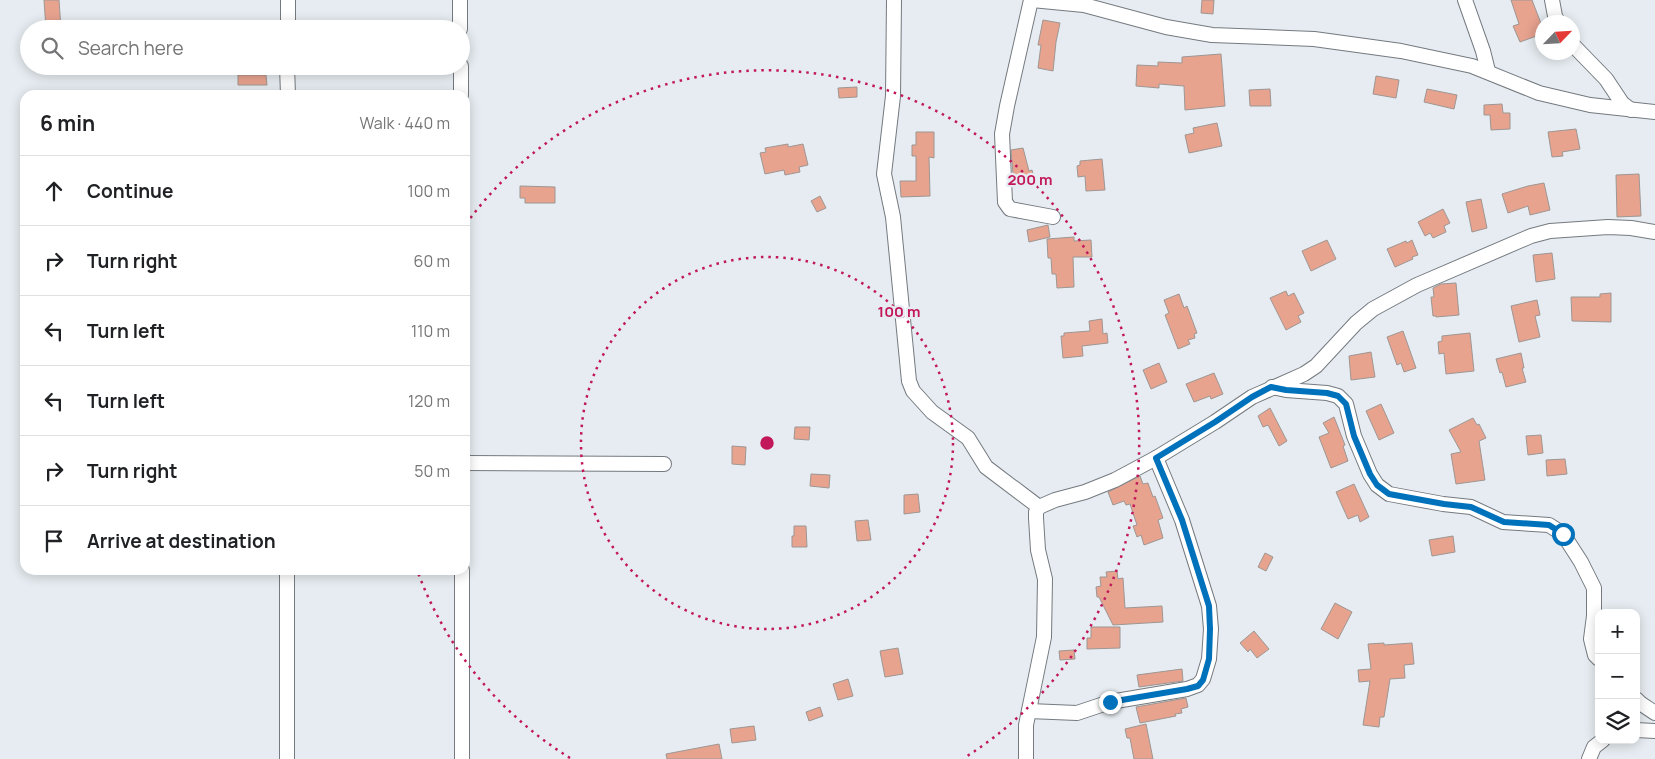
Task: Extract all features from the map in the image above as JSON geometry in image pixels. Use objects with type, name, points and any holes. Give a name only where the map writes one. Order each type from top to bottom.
[{"type":"street","points":[[288,0],[288,20]]},
{"type":"street","points":[[460,0],[460,20]]},
{"type":"street","points":[[894,0],[893,96],[884,174],[893,217],[909,381],[913,391],[932,412],[968,438],[986,467],[1039,507]]},
{"type":"street","points":[[1053,217],[1010,209],[1006,202],[1002,134],[1006,106],[1031,0],[1084,5],[1166,26],[1212,35],[1314,39],[1401,51],[1472,66],[1539,93],[1590,105],[1655,112]]},
{"type":"street","points":[[1465,0],[1488,71]]},
{"type":"street","points":[[1552,0],[1555,15]]},
{"type":"street","points":[[1580,52],[1606,79],[1622,103],[1631,110]]},
{"type":"street","points":[[287,75],[288,90]]},
{"type":"street","points":[[461,75],[461,90]]},
{"type":"street","points":[[1026,759],[1026,725],[1044,637],[1045,579],[1038,550],[1036,518],[1036,512],[1039,507],[1115,480],[1156,458],[1252,397],[1304,374],[1316,366],[1356,323],[1373,309],[1417,285],[1531,236],[1550,230],[1608,227],[1632,228],[1655,232]]},
{"type":"street","points":[[1271,387],[1327,393],[1338,396],[1346,404],[1354,436],[1370,474],[1377,485],[1389,494],[1471,507],[1504,522],[1549,525],[1563,534],[1581,562],[1594,588],[1594,616],[1591,639],[1595,655]]},
{"type":"street","points":[[1029,711],[1077,713],[1110,702],[1187,689],[1198,686],[1203,680],[1209,659],[1209,606],[1182,520],[1156,458]]},
{"type":"street","points":[[470,463],[664,464]]},
{"type":"street","points":[[287,575],[287,759]]},
{"type":"street","points":[[462,575],[462,759]]},
{"type":"street","points":[[1640,704],[1655,712]]},
{"type":"street","points":[[1640,730],[1655,731]]},
{"type":"street","points":[[1589,759],[1594,747],[1598,744]]},
{"type":"building","points":[[44,0],[59,0],[60,20],[45,20]]},
{"type":"building","points":[[1202,0],[1214,0],[1213,14],[1201,13]]},
{"type":"building","points":[[1511,0],[1532,0],[1538,15],[1535,15],[1535,37],[1520,42],[1513,26],[1519,24]]},
{"type":"building","points":[[1043,20],[1060,23],[1053,71],[1038,68],[1041,45],[1038,45]]},
{"type":"building","points":[[1221,54],[1225,106],[1185,110],[1184,86],[1159,84],[1159,88],[1136,86],[1137,65],[1158,66],[1158,62],[1182,63],[1182,57]]},
{"type":"building","points":[[238,75],[266,75],[267,85],[238,85]]},
{"type":"building","points":[[1376,76],[1399,80],[1396,98],[1373,94]]},
{"type":"building","points":[[857,87],[857,97],[839,98],[838,88]]},
{"type":"building","points":[[1270,89],[1271,106],[1250,106],[1249,90]]},
{"type":"building","points":[[1427,89],[1457,95],[1454,109],[1424,102]]},
{"type":"building","points":[[1502,104],[1503,113],[1510,113],[1510,129],[1491,130],[1490,115],[1484,115],[1484,105]]},
{"type":"building","points":[[1217,123],[1222,146],[1189,153],[1185,135],[1194,133],[1193,128]]},
{"type":"building","points":[[1576,129],[1580,149],[1562,152],[1563,156],[1552,157],[1548,132]]},
{"type":"building","points":[[916,132],[934,132],[934,158],[929,157],[930,196],[901,197],[900,181],[916,181],[916,156],[912,156],[912,145],[916,145]]},
{"type":"building","points":[[788,144],[788,147],[803,144],[808,165],[799,167],[800,172],[785,175],[784,170],[765,174],[760,153],[766,152],[765,148]]},
{"type":"building","points":[[1023,148],[1029,171],[1032,170],[1035,181],[1016,186],[1011,150]]},
{"type":"building","points":[[1102,159],[1105,190],[1086,191],[1085,176],[1078,177],[1077,166],[1080,165],[1080,161]]},
{"type":"building","points":[[1639,174],[1641,216],[1617,217],[1616,175]]},
{"type":"building","points":[[1544,183],[1550,210],[1530,215],[1528,206],[1508,213],[1502,194]]},
{"type":"building","points":[[520,186],[555,187],[555,203],[525,203],[525,198],[520,198]]},
{"type":"building","points":[[820,196],[826,208],[817,212],[811,201]]},
{"type":"building","points":[[1481,199],[1487,228],[1472,232],[1466,202]]},
{"type":"building","points":[[1443,209],[1450,223],[1444,226],[1446,232],[1433,238],[1430,233],[1425,236],[1418,222]]},
{"type":"building","points":[[1048,225],[1050,237],[1029,242],[1027,230]]},
{"type":"building","points":[[1074,237],[1074,241],[1091,240],[1092,257],[1073,257],[1074,287],[1057,288],[1056,274],[1052,274],[1051,258],[1048,258],[1047,239]]},
{"type":"building","points":[[1327,240],[1336,259],[1311,271],[1302,251]]},
{"type":"building","points":[[1412,240],[1418,255],[1395,267],[1387,249]]},
{"type":"building","points":[[1552,253],[1555,279],[1536,282],[1533,255]]},
{"type":"building","points":[[1456,283],[1459,315],[1433,316],[1431,297],[1434,297],[1433,288],[1441,284]]},
{"type":"building","points":[[1286,291],[1288,296],[1294,293],[1304,313],[1298,316],[1301,322],[1286,330],[1270,298]]},
{"type":"building","points":[[1611,293],[1611,322],[1572,321],[1571,297],[1600,297],[1600,294]]},
{"type":"building","points":[[1179,294],[1184,308],[1187,306],[1197,333],[1194,334],[1195,338],[1188,340],[1190,344],[1178,349],[1165,315],[1169,313],[1164,300]]},
{"type":"building","points":[[1537,300],[1540,315],[1535,316],[1540,337],[1519,342],[1511,306]]},
{"type":"building","points":[[1102,319],[1103,334],[1107,333],[1108,343],[1082,346],[1083,356],[1063,358],[1061,336],[1064,336],[1064,333],[1090,331],[1089,321]]},
{"type":"building","points":[[1403,331],[1416,368],[1404,372],[1401,363],[1397,365],[1387,337]]},
{"type":"building","points":[[1470,333],[1474,371],[1446,374],[1444,353],[1439,354],[1438,342],[1442,341],[1442,336]]},
{"type":"building","points":[[1371,352],[1375,377],[1351,380],[1349,356]]},
{"type":"building","points":[[1521,353],[1524,368],[1522,368],[1526,382],[1506,387],[1496,359]]},
{"type":"building","points":[[1159,363],[1167,382],[1151,389],[1143,370]]},
{"type":"building","points":[[1214,373],[1223,394],[1211,399],[1210,396],[1194,402],[1186,384]]},
{"type":"building","points":[[1381,404],[1394,433],[1379,440],[1366,411]]},
{"type":"building","points":[[1270,408],[1287,441],[1279,446],[1268,425],[1263,427],[1258,416]]},
{"type":"building","points":[[1334,417],[1345,445],[1343,446],[1348,461],[1331,468],[1319,437],[1329,433],[1323,423]]},
{"type":"building","points":[[1473,418],[1477,425],[1479,424],[1486,438],[1479,441],[1485,480],[1456,484],[1451,454],[1461,452],[1449,430]]},
{"type":"building","points":[[795,427],[810,427],[809,440],[794,439]]},
{"type":"building","points":[[1541,435],[1543,453],[1528,455],[1526,436]]},
{"type":"building","points":[[732,446],[746,447],[745,465],[732,464]]},
{"type":"building","points":[[1565,459],[1567,474],[1547,476],[1546,460]]},
{"type":"building","points":[[811,474],[830,475],[829,488],[810,486]]},
{"type":"building","points":[[1140,476],[1143,484],[1148,483],[1163,518],[1158,520],[1163,538],[1144,545],[1141,535],[1137,537],[1133,526],[1137,525],[1130,504],[1126,505],[1124,501],[1113,505],[1108,492]]},
{"type":"building","points":[[1354,484],[1369,517],[1360,522],[1358,515],[1348,519],[1336,492]]},
{"type":"building","points":[[918,494],[920,512],[904,514],[904,495]]},
{"type":"building","points":[[868,520],[871,540],[857,541],[855,521]]},
{"type":"building","points":[[794,526],[806,526],[807,547],[792,547]]},
{"type":"building","points":[[1453,536],[1455,552],[1432,556],[1429,540]]},
{"type":"building","points":[[1265,553],[1273,557],[1266,571],[1258,567]]},
{"type":"building","points":[[1117,571],[1118,579],[1123,578],[1125,608],[1162,606],[1163,622],[1113,625],[1099,597],[1097,597],[1096,587],[1101,586],[1100,577],[1107,577],[1106,572]]},
{"type":"building","points":[[1335,603],[1352,612],[1338,639],[1321,629]]},
{"type":"building","points":[[1091,627],[1120,627],[1120,648],[1087,649],[1087,638],[1091,638]]},
{"type":"building","points":[[1254,631],[1269,649],[1257,658],[1250,649],[1248,652],[1240,643]]},
{"type":"building","points":[[1384,643],[1384,645],[1412,643],[1414,664],[1404,665],[1405,678],[1390,679],[1384,717],[1380,717],[1379,727],[1363,725],[1370,681],[1359,682],[1358,670],[1371,669],[1368,644]]},
{"type":"building","points":[[898,648],[903,674],[885,677],[880,651]]},
{"type":"building","points":[[1074,650],[1075,659],[1060,660],[1059,651]]},
{"type":"building","points":[[1182,669],[1183,681],[1139,687],[1137,675]]},
{"type":"building","points":[[848,679],[853,696],[838,700],[833,684]]},
{"type":"building","points":[[1186,698],[1188,707],[1181,709],[1182,713],[1175,714],[1176,716],[1140,723],[1136,707]]},
{"type":"building","points":[[820,707],[823,716],[809,721],[806,712]]},
{"type":"building","points":[[1146,724],[1153,759],[1134,759],[1130,738],[1127,738],[1125,729]]},
{"type":"building","points":[[754,726],[756,740],[732,743],[730,729]]},
{"type":"building","points":[[719,744],[722,759],[667,759],[666,754]]},
{"type":"route","points":[[1110,702],[1187,689],[1198,686],[1203,680],[1209,659],[1209,606],[1182,520],[1156,458],[1271,387],[1327,393],[1338,396],[1346,404],[1354,436],[1370,474],[1377,485],[1389,494],[1471,507],[1504,522],[1549,525],[1563,534]]}]
